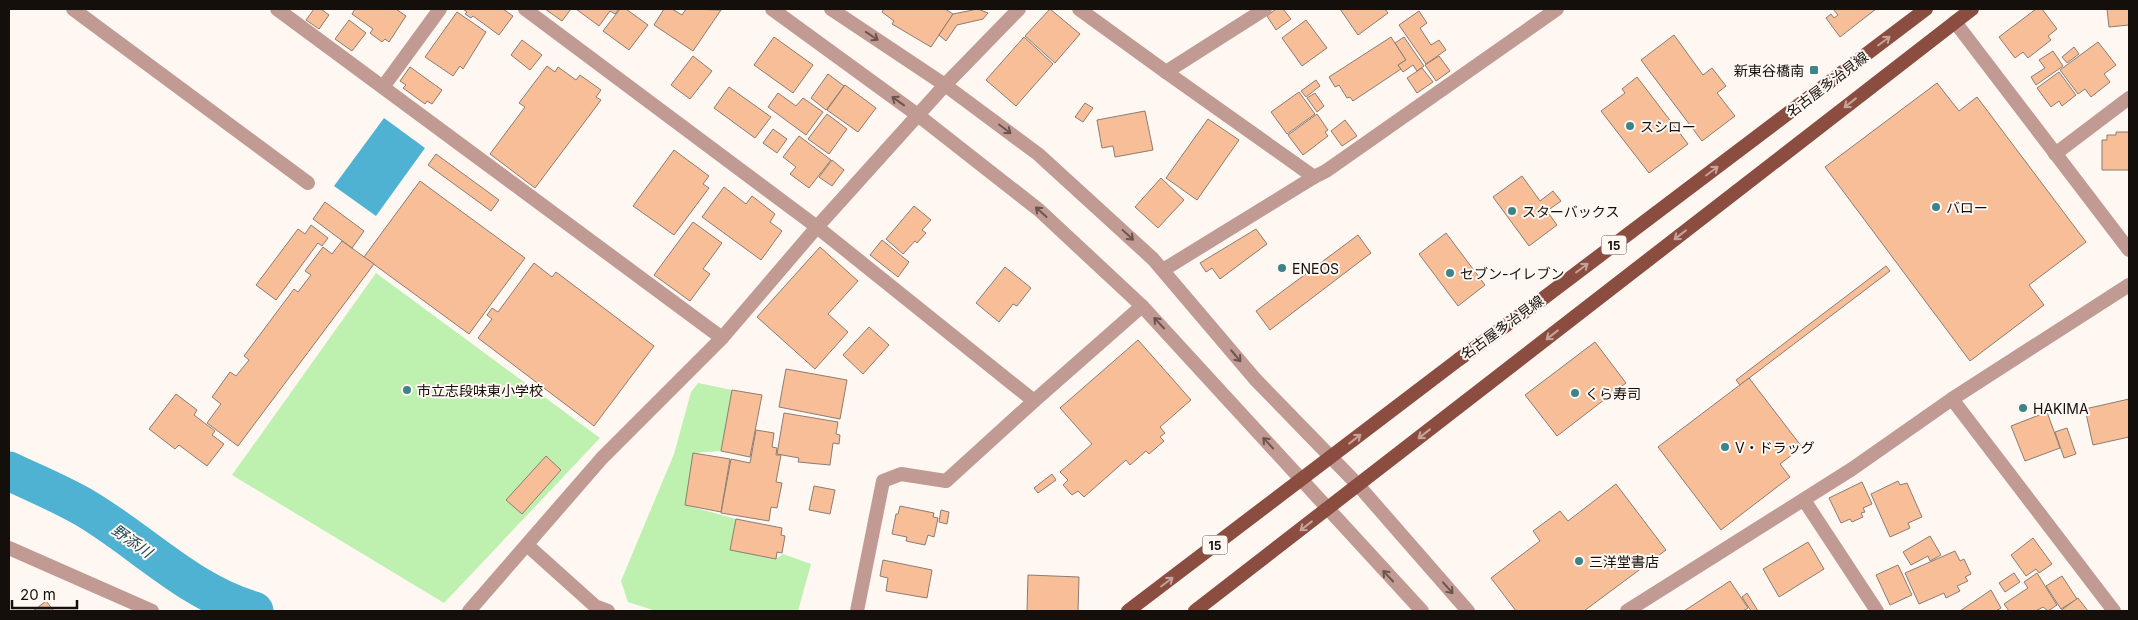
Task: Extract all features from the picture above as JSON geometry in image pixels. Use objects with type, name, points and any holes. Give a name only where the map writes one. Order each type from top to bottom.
[{"type":"main road","name":"名古屋多治見線","points":[[1128,611],[1458,360],[1541,300],[1926,9]]},
{"type":"main road","name":"名古屋多治見線","points":[[1195,611],[1972,9]]},
{"type":"street","points":[[73,9],[308,183]]},
{"type":"street","points":[[277,9],[722,338]]},
{"type":"street","points":[[383,87],[440,9]]},
{"type":"street","points":[[526,9],[818,227],[1034,401]]},
{"type":"street","points":[[772,9],[919,116],[1039,210],[1142,306],[1422,611]]},
{"type":"street","points":[[831,9],[945,85],[1038,154],[1101,210],[1162,270],[1255,379],[1358,485],[1468,611]]},
{"type":"street","points":[[469,611],[602,458],[722,338],[945,85],[1019,9]]},
{"type":"street","points":[[1078,9],[1314,177]]},
{"type":"street","points":[[1166,72],[1265,9]]},
{"type":"street","points":[[1162,270],[1326,171],[1556,9]]},
{"type":"street","points":[[1954,22],[2129,250]]},
{"type":"street","points":[[2055,154],[2129,98]]},
{"type":"street","points":[[1628,611],[1804,500],[1952,399],[2129,284]]},
{"type":"street","points":[[857,611],[883,481],[901,474],[946,482],[1142,306]]},
{"type":"street","points":[[1952,399],[2114,611]]},
{"type":"street","points":[[1804,500],[1878,611]]},
{"type":"street","points":[[527,545],[595,606],[608,611]]},
{"type":"street","points":[[9,548],[152,611]]},
{"type":"green space","points":[[376,273],[600,438],[444,603],[232,475]]},
{"type":"green space","points":[[698,383],[732,390],[721,451],[693,453],[685,505],[736,519],[730,550],[776,559],[783,554],[811,564],[798,611],[656,611],[628,602],[621,581],[674,454],[691,392]]},
{"type":"water","points":[[384,118],[425,148],[376,216],[334,186]]},
{"type":"building","points":[[314,9],[321,9],[329,15],[319,29],[306,20]]},
{"type":"building","points":[[355,9],[396,9],[406,16],[389,42],[385,39],[382,42],[370,33],[373,29],[352,14]]},
{"type":"building","points":[[463,9],[503,9],[513,16],[499,35],[473,16],[471,18],[465,14],[467,12]]},
{"type":"building","points":[[545,9],[571,9],[562,21]]},
{"type":"building","points":[[576,9],[619,9],[615,14],[610,11],[599,26]]},
{"type":"building","points":[[620,9],[626,9],[648,25],[629,50],[603,31]]},
{"type":"building","points":[[664,9],[672,9],[682,15],[686,9],[721,10],[693,51],[654,25]]},
{"type":"building","points":[[884,9],[945,9],[953,14],[931,47],[892,24],[894,21],[882,12]]},
{"type":"building","points":[[978,9],[988,13],[983,19],[957,25],[946,41],[939,35],[953,14]]},
{"type":"building","points":[[1050,9],[1080,34],[1055,63],[1025,36]]},
{"type":"building","points":[[1276,9],[1283,9],[1291,19],[1276,30],[1267,16]]},
{"type":"building","points":[[1340,9],[1385,9],[1388,13],[1358,35]]},
{"type":"building","points":[[1833,9],[1876,9],[1840,37],[1826,18],[1831,14],[1834,18],[1838,15]]},
{"type":"building","points":[[2036,9],[2042,9],[2057,29],[2048,36],[2051,40],[2028,58],[2023,52],[2015,58],[1999,37]]},
{"type":"building","points":[[2107,9],[2129,9],[2129,25],[2109,27]]},
{"type":"building","points":[[1419,11],[1427,23],[1420,28],[1431,45],[1439,40],[1446,50],[1426,64],[1399,25]]},
{"type":"building","points":[[457,12],[486,32],[463,69],[460,66],[453,76],[425,57]]},
{"type":"building","points":[[349,20],[366,33],[352,51],[335,39]]},
{"type":"building","points":[[1306,20],[1327,48],[1302,66],[1282,38]]},
{"type":"building","points":[[1674,35],[1703,75],[1712,68],[1726,86],[1717,93],[1735,116],[1702,141],[1641,60]]},
{"type":"building","points":[[774,37],[813,65],[793,93],[754,65]]},
{"type":"building","points":[[1024,37],[1053,64],[1016,106],[986,80]]},
{"type":"building","points":[[1391,37],[1406,60],[1398,65],[1401,69],[1353,101],[1350,97],[1347,98],[1339,85],[1335,87],[1329,77]]},
{"type":"building","points":[[1404,37],[1424,66],[1417,71],[1413,65],[1403,72],[1398,65],[1406,60],[1395,43]]},
{"type":"building","points":[[522,40],[542,55],[530,70],[511,55]]},
{"type":"building","points":[[2098,42],[2116,65],[2104,74],[2110,82],[2091,97],[2085,89],[2078,94],[2060,70]]},
{"type":"building","points":[[2074,47],[2079,54],[2067,63],[2062,57]]},
{"type":"building","points":[[2053,51],[2063,66],[2036,85],[2031,77],[2045,68],[2039,60]]},
{"type":"building","points":[[693,56],[712,71],[690,99],[671,85]]},
{"type":"building","points":[[1439,56],[1450,71],[1436,81],[1425,65]]},
{"type":"building","points":[[547,66],[555,72],[558,67],[576,80],[580,75],[601,90],[596,97],[601,100],[535,188],[490,154],[525,107],[519,103]]},
{"type":"building","points":[[410,67],[442,90],[432,104],[427,101],[425,104],[403,88],[406,85],[400,81]]},
{"type":"building","points":[[1422,68],[1433,82],[1417,93],[1407,78]]},
{"type":"building","points":[[2059,72],[2076,95],[2062,106],[2059,101],[2051,107],[2037,88]]},
{"type":"building","points":[[828,74],[844,86],[826,110],[811,98]]},
{"type":"building","points":[[1637,77],[1688,144],[1649,173],[1601,111],[1625,93],[1622,89]]},
{"type":"building","points":[[1316,80],[1320,86],[1306,97],[1301,91]]},
{"type":"building","points":[[1937,83],[1959,111],[1977,97],[2086,242],[2029,285],[2044,305],[1970,361],[1825,167]]},
{"type":"building","points":[[845,85],[876,108],[858,132],[827,110]]},
{"type":"building","points":[[729,87],[771,117],[755,138],[714,108]]},
{"type":"building","points":[[1299,92],[1315,114],[1287,134],[1271,112]]},
{"type":"building","points":[[778,93],[796,106],[803,98],[823,112],[806,135],[768,107]]},
{"type":"building","points":[[1315,93],[1324,106],[1317,112],[1307,98]]},
{"type":"building","points":[[1085,103],[1093,108],[1083,122],[1075,117]]},
{"type":"building","points":[[1145,111],[1153,150],[1115,157],[1113,146],[1102,148],[1097,120]]},
{"type":"building","points":[[827,114],[847,129],[829,154],[808,139]]},
{"type":"building","points":[[1317,114],[1328,130],[1325,132],[1328,136],[1303,155],[1288,135]]},
{"type":"building","points":[[1208,119],[1239,140],[1197,200],[1166,178]]},
{"type":"building","points":[[1345,120],[1357,136],[1342,146],[1331,131]]},
{"type":"building","points":[[773,129],[787,139],[777,153],[763,143]]},
{"type":"building","points":[[2116,132],[2129,132],[2129,170],[2102,170],[2102,140],[2107,140],[2107,135],[2116,135]]},
{"type":"building","points":[[799,136],[831,160],[809,188],[790,174],[796,167],[783,157]]},
{"type":"building","points":[[674,150],[709,176],[703,184],[709,188],[674,235],[633,206]]},
{"type":"building","points":[[436,154],[499,200],[491,211],[428,165]]},
{"type":"building","points":[[832,160],[844,170],[832,186],[819,177]]},
{"type":"building","points":[[1522,176],[1540,201],[1553,191],[1561,201],[1547,211],[1557,225],[1529,246],[1493,197]]},
{"type":"building","points":[[1161,178],[1184,200],[1158,228],[1135,207]]},
{"type":"building","points":[[420,181],[525,258],[469,334],[364,257]]},
{"type":"building","points":[[724,187],[746,204],[752,196],[775,214],[770,222],[782,231],[761,260],[702,217]]},
{"type":"building","points":[[325,202],[364,231],[352,248],[313,219]]},
{"type":"building","points":[[914,206],[931,220],[922,230],[926,233],[917,243],[915,241],[903,254],[886,239]]},
{"type":"building","points":[[693,222],[722,243],[703,269],[710,274],[690,301],[654,275]]},
{"type":"building","points":[[311,225],[328,238],[322,246],[318,243],[276,300],[256,285],[298,229],[305,234]]},
{"type":"building","points":[[1256,229],[1267,244],[1220,279],[1212,268],[1206,272],[1200,263]]},
{"type":"building","points":[[1446,233],[1485,285],[1458,306],[1419,254]]},
{"type":"building","points":[[1358,235],[1371,253],[1270,330],[1256,311]]},
{"type":"building","points":[[882,240],[909,262],[898,277],[870,255]]},
{"type":"building","points":[[342,241],[374,264],[238,446],[207,423],[221,404],[212,397],[230,372],[236,376],[249,360],[244,356],[294,289],[298,292],[311,275],[305,271],[323,247],[332,254]]},
{"type":"building","points":[[820,247],[858,281],[828,314],[848,332],[815,369],[757,317]]},
{"type":"building","points":[[534,263],[552,277],[556,272],[654,346],[594,426],[478,338],[492,319],[487,315],[492,308],[498,312]]},
{"type":"building","points":[[1886,266],[1890,271],[1740,385],[1736,380]]},
{"type":"building","points":[[1005,267],[1031,288],[1017,306],[1013,304],[999,322],[976,303]]},
{"type":"building","points":[[869,327],[889,345],[863,374],[843,355]]},
{"type":"building","points":[[1138,340],[1191,400],[1160,427],[1165,433],[1160,437],[1164,441],[1149,454],[1146,451],[1130,465],[1126,460],[1084,497],[1078,491],[1072,495],[1063,485],[1068,480],[1060,472],[1092,444],[1060,408]]},
{"type":"building","points":[[1595,342],[1626,383],[1557,436],[1525,395]]},
{"type":"building","points":[[786,369],[847,380],[840,419],[779,407]]},
{"type":"building","points":[[1749,378],[1802,447],[1780,464],[1790,477],[1721,530],[1658,447]]},
{"type":"building","points":[[732,390],[762,395],[750,457],[721,451]]},
{"type":"building","points":[[176,394],[197,410],[194,415],[215,431],[212,435],[224,444],[207,466],[179,445],[175,449],[149,429]]},
{"type":"building","points":[[2129,399],[2129,437],[2093,445],[2085,409]]},
{"type":"building","points":[[2047,412],[2060,448],[2025,461],[2011,426]]},
{"type":"building","points":[[784,413],[838,422],[836,434],[840,435],[839,444],[833,443],[830,465],[798,462],[799,458],[777,454]]},
{"type":"building","points":[[2067,428],[2076,454],[2064,458],[2055,432]]},
{"type":"building","points":[[756,430],[774,433],[772,447],[777,448],[776,455],[781,455],[776,482],[782,483],[777,508],[771,507],[769,521],[721,513],[731,459],[750,463]]},
{"type":"building","points":[[693,453],[730,459],[721,512],[685,505]]},
{"type":"building","points":[[546,456],[561,470],[522,514],[506,500]]},
{"type":"building","points":[[1052,474],[1056,480],[1038,493],[1034,488]]},
{"type":"building","points":[[1898,481],[1900,485],[1907,483],[1922,517],[1908,523],[1910,528],[1890,537],[1871,494]]},
{"type":"building","points":[[1862,482],[1872,504],[1863,508],[1865,512],[1861,513],[1863,517],[1852,522],[1850,519],[1841,523],[1829,498]]},
{"type":"building","points":[[1616,484],[1666,550],[1584,611],[1516,611],[1491,578],[1540,541],[1533,531],[1560,511],[1568,521]]},
{"type":"building","points":[[814,486],[835,490],[830,514],[809,510]]},
{"type":"building","points":[[900,506],[934,513],[933,517],[938,518],[934,537],[928,535],[925,545],[906,541],[907,537],[892,534],[896,514],[898,514]]},
{"type":"building","points":[[941,510],[949,512],[947,524],[939,522]]},
{"type":"building","points":[[736,519],[782,528],[781,535],[785,536],[782,553],[777,552],[776,559],[730,550]]},
{"type":"building","points":[[1930,536],[1941,555],[1930,561],[1928,556],[1911,565],[1903,552]]},
{"type":"building","points":[[2033,538],[2052,564],[2039,573],[2036,569],[2026,576],[2011,555]]},
{"type":"building","points":[[1808,542],[1824,569],[1779,597],[1763,569]]},
{"type":"building","points":[[1955,551],[1960,561],[1964,559],[1971,574],[1965,577],[1968,581],[1957,586],[1960,591],[1946,598],[1944,593],[1919,604],[1905,573]]},
{"type":"building","points":[[883,560],[932,570],[927,598],[886,591],[888,578],[880,576]]},
{"type":"building","points":[[1898,565],[1912,595],[1890,605],[1876,575]]},
{"type":"building","points":[[2014,573],[2020,582],[2005,592],[1999,583]]},
{"type":"building","points":[[2037,573],[2057,605],[2048,611],[2043,607],[2036,611],[2009,611],[2004,604],[2028,588],[2024,582]]},
{"type":"building","points":[[1028,575],[1079,577],[1078,611],[1027,611]]},
{"type":"building","points":[[2062,576],[2077,599],[2061,609],[2046,586]]},
{"type":"building","points":[[1730,581],[1748,608],[1743,611],[1684,611]]},
{"type":"building","points":[[1991,590],[2001,608],[1996,611],[1960,611]]},
{"type":"building","points":[[1747,593],[1758,611],[1751,611],[1742,597]]},
{"type":"building","points":[[2078,598],[2088,611],[2060,611]]},
{"type":"building","points":[[46,601],[54,611],[33,611]]},
{"type":"waterway","name":"野添川","points":[[9,471],[85,508],[208,592],[254,611]]},
{"type":"place","name":"新東谷橋南","points":[[1814,70]]},
{"type":"place","name":"スシロー","points":[[1630,126]]},
{"type":"place","name":"バロー","points":[[1936,207]]},
{"type":"place","name":"スターバックス","points":[[1512,211]]},
{"type":"place","name":"ENEOS","points":[[1282,268]]},
{"type":"place","name":"セブン-イレブン","points":[[1450,273]]},
{"type":"place","name":"市立志段味東小学校","points":[[407,390]]},
{"type":"place","name":"くら寿司","points":[[1575,393]]},
{"type":"place","name":"HAKIMA","points":[[2023,408]]},
{"type":"place","name":"V・ドラッグ","points":[[1725,447]]},
{"type":"place","name":"三洋堂書店","points":[[1579,561]]}]
